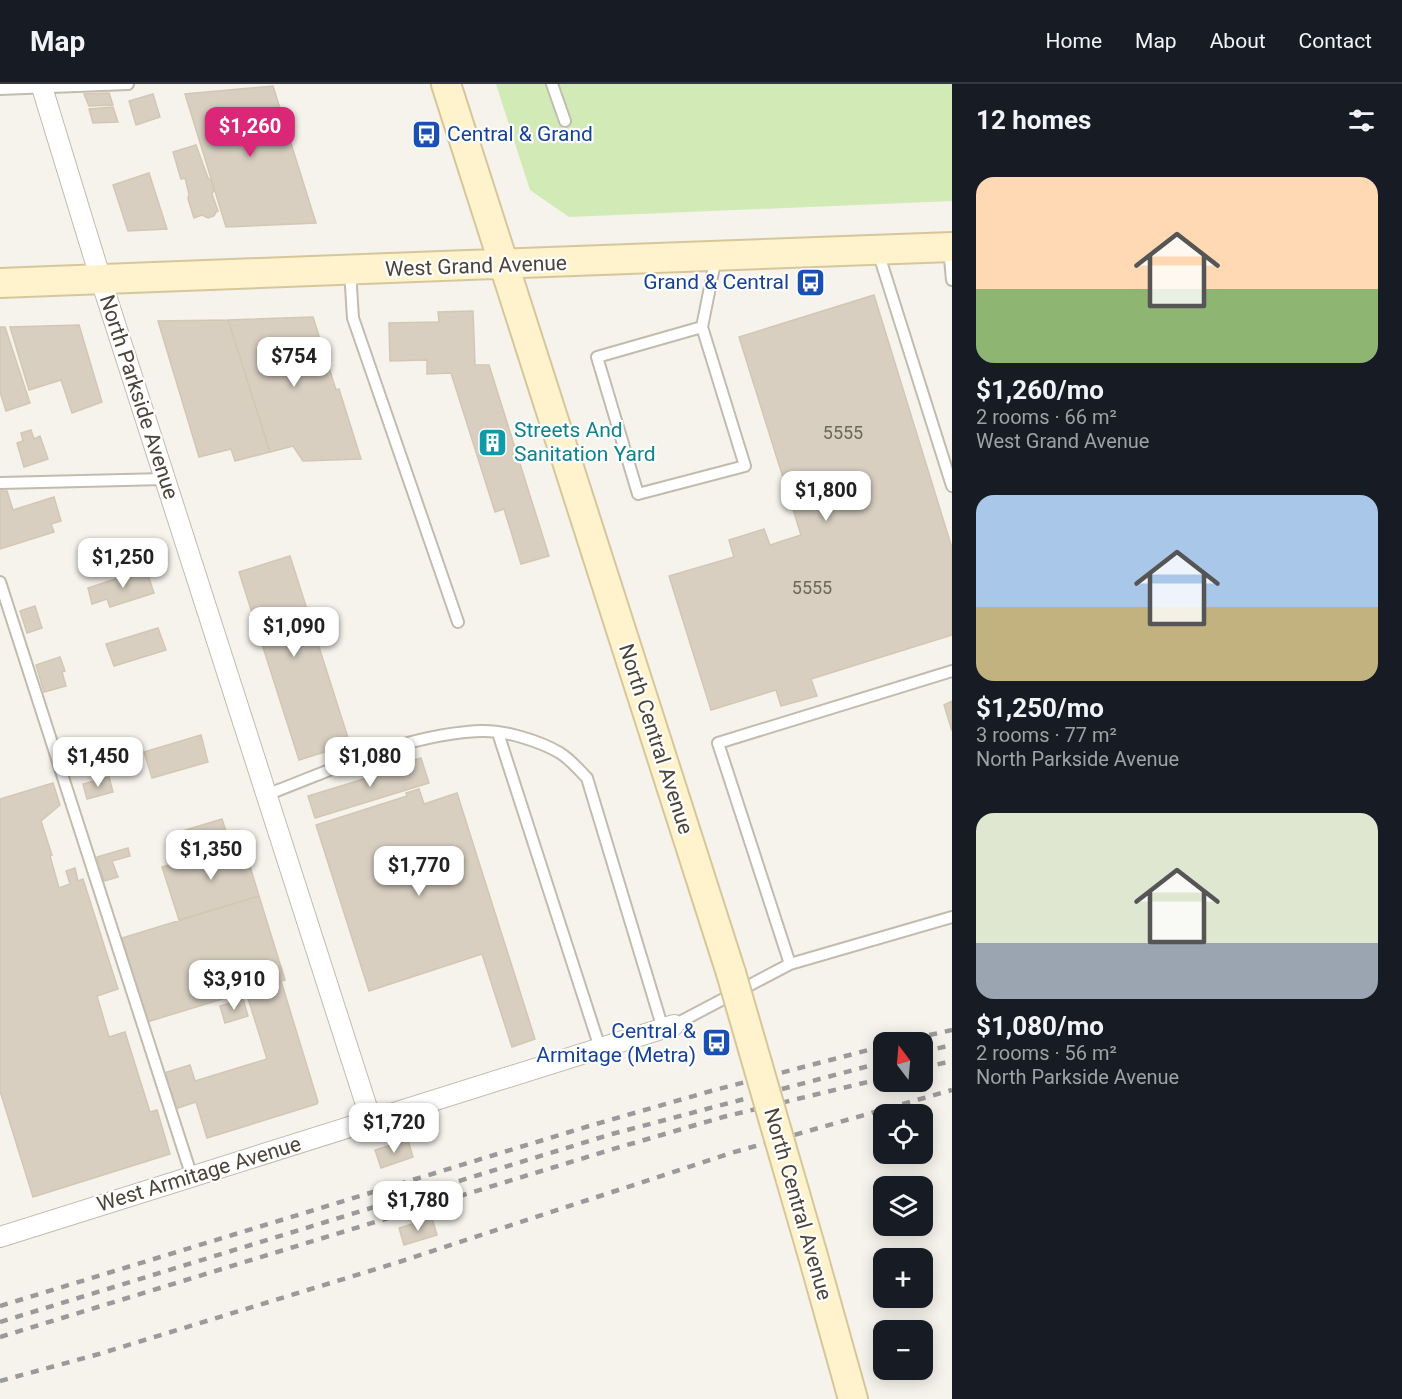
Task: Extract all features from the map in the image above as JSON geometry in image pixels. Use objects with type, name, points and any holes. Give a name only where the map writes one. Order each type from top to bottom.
[{"type":"street","name":"North Central Avenue","points":[[446,84],[731,973],[853,1399]]},
{"type":"street","name":"North Parkside Avenue","points":[[41,86],[101,280],[371,1120]]},
{"type":"street","name":"West Grand Avenue","points":[[0,283],[504,265],[717,254],[951,247]]},
{"type":"street","name":"West Armitage Avenue","points":[[1,1231],[192,1177],[668,1027]]},
{"type":"lane","points":[[0,88],[128,84]]},
{"type":"lane","points":[[552,84],[565,121]]},
{"type":"lane","points":[[951,247],[952,280]]},
{"type":"lane","points":[[877,249],[952,486]]},
{"type":"lane","points":[[702,327],[597,357],[638,494],[745,466],[702,327],[717,254]]},
{"type":"lane","points":[[350,271],[353,318],[458,622]]},
{"type":"lane","points":[[0,483],[165,479]]},
{"type":"lane","points":[[0,582],[192,1177]]},
{"type":"lane","points":[[790,964],[718,744],[952,671]]},
{"type":"lane","points":[[266,795],[381,751],[439,736],[483,731],[516,735],[561,753],[587,778],[668,1027],[790,964],[952,917]]},
{"type":"lane","points":[[498,734],[600,1048]]},
{"type":"green space","points":[[496,84],[952,84],[952,201],[569,217],[530,190]]},
{"type":"building","points":[[273,86],[316,223],[226,227],[185,94]]},
{"type":"building","points":[[109,93],[113,105],[89,106],[84,94]]},
{"type":"building","points":[[153,94],[160,117],[136,125],[129,101]]},
{"type":"building","points":[[113,107],[118,122],[93,123],[89,109]]},
{"type":"building","points":[[196,145],[208,178],[211,180],[214,190],[212,194],[218,211],[214,216],[208,218],[202,215],[194,218],[185,178],[181,179],[173,152]]},
{"type":"building","points":[[149,173],[167,229],[128,231],[113,185]]},
{"type":"building","points":[[874,295],[952,548],[952,635],[811,679],[817,696],[781,706],[776,690],[711,710],[669,576],[734,557],[729,540],[764,529],[770,545],[801,535],[739,337]]},
{"type":"building","name":"Streets And Sanitation Yard","points":[[473,311],[475,365],[489,365],[549,556],[521,564],[504,509],[495,512],[451,373],[427,374],[427,360],[390,361],[389,323],[439,322],[438,312]]},
{"type":"building","points":[[313,317],[361,459],[303,461],[293,446],[270,452],[228,320]]},
{"type":"building","points":[[228,320],[270,452],[235,461],[231,449],[199,457],[158,321]]},
{"type":"building","points":[[79,325],[102,402],[72,413],[61,380],[29,390],[10,327]]},
{"type":"building","points":[[0,327],[5,327],[30,403],[6,411],[0,392]]},
{"type":"building","points":[[31,430],[34,439],[40,436],[48,459],[24,467],[17,443],[23,441],[21,433]]},
{"type":"building","points":[[0,491],[7,491],[13,510],[54,497],[61,521],[51,524],[54,532],[0,549]]},
{"type":"building","points":[[290,556],[350,744],[299,760],[239,572]]},
{"type":"building","points":[[146,569],[154,593],[110,607],[107,599],[92,604],[88,588]]},
{"type":"building","points":[[35,606],[42,628],[27,633],[20,611]]},
{"type":"building","points":[[158,628],[166,650],[114,666],[106,644]]},
{"type":"building","points":[[60,657],[65,671],[62,672],[66,686],[44,692],[36,665]]},
{"type":"building","points":[[952,701],[952,731],[944,705]]},
{"type":"building","points":[[201,735],[208,762],[152,778],[144,752]]},
{"type":"building","points":[[421,758],[429,783],[315,818],[308,796],[380,774],[379,771]]},
{"type":"building","points":[[109,777],[113,792],[87,799],[83,784]]},
{"type":"building","points":[[53,783],[60,805],[41,821],[52,855],[50,856],[59,888],[70,884],[66,871],[75,868],[78,881],[83,879],[118,989],[97,996],[109,1037],[125,1032],[150,1112],[157,1110],[170,1154],[33,1197],[0,1091],[0,799]]},
{"type":"building","points":[[419,789],[424,804],[457,793],[535,1039],[512,1047],[482,954],[369,991],[316,825],[407,796],[406,793]]},
{"type":"building","points":[[222,819],[230,843],[176,859],[169,835]]},
{"type":"building","points":[[243,843],[259,896],[179,920],[162,867]]},
{"type":"building","points":[[128,848],[130,856],[112,861],[118,877],[104,881],[97,857]]},
{"type":"building","points":[[259,896],[285,980],[147,1022],[122,938]]},
{"type":"building","points":[[281,981],[318,1102],[207,1138],[196,1102],[175,1109],[164,1073],[190,1065],[195,1081],[267,1059],[246,992]]},
{"type":"building","points":[[243,999],[248,1016],[225,1023],[220,1006]]},
{"type":"building","points":[[408,1140],[413,1157],[381,1168],[375,1150]]},
{"type":"building","points":[[432,1218],[437,1235],[404,1245],[399,1228]]},
{"type":"railway","points":[[933,1034],[952,1030]]},
{"type":"railway","points":[[933,1049],[952,1045]]},
{"type":"railway","points":[[0,1306],[589,1126],[873,1049]]},
{"type":"railway","points":[[933,1065],[952,1061]]},
{"type":"railway","points":[[0,1322],[612,1134],[873,1065]]},
{"type":"railway","points":[[0,1337],[610,1150],[723,1117],[873,1081]]},
{"type":"railway","points":[[0,1381],[99,1354],[399,1262],[731,1153],[952,1090]]},
{"type":"place","name":"Central & Grand","points":[[426,134]]},
{"type":"place","name":"Grand & Central","points":[[810,282]]},
{"type":"place","name":"Streets And Sanitation Yard","points":[[493,442]]},
{"type":"place","name":"Central & Armitage (Metra)","points":[[717,1043]]}]
